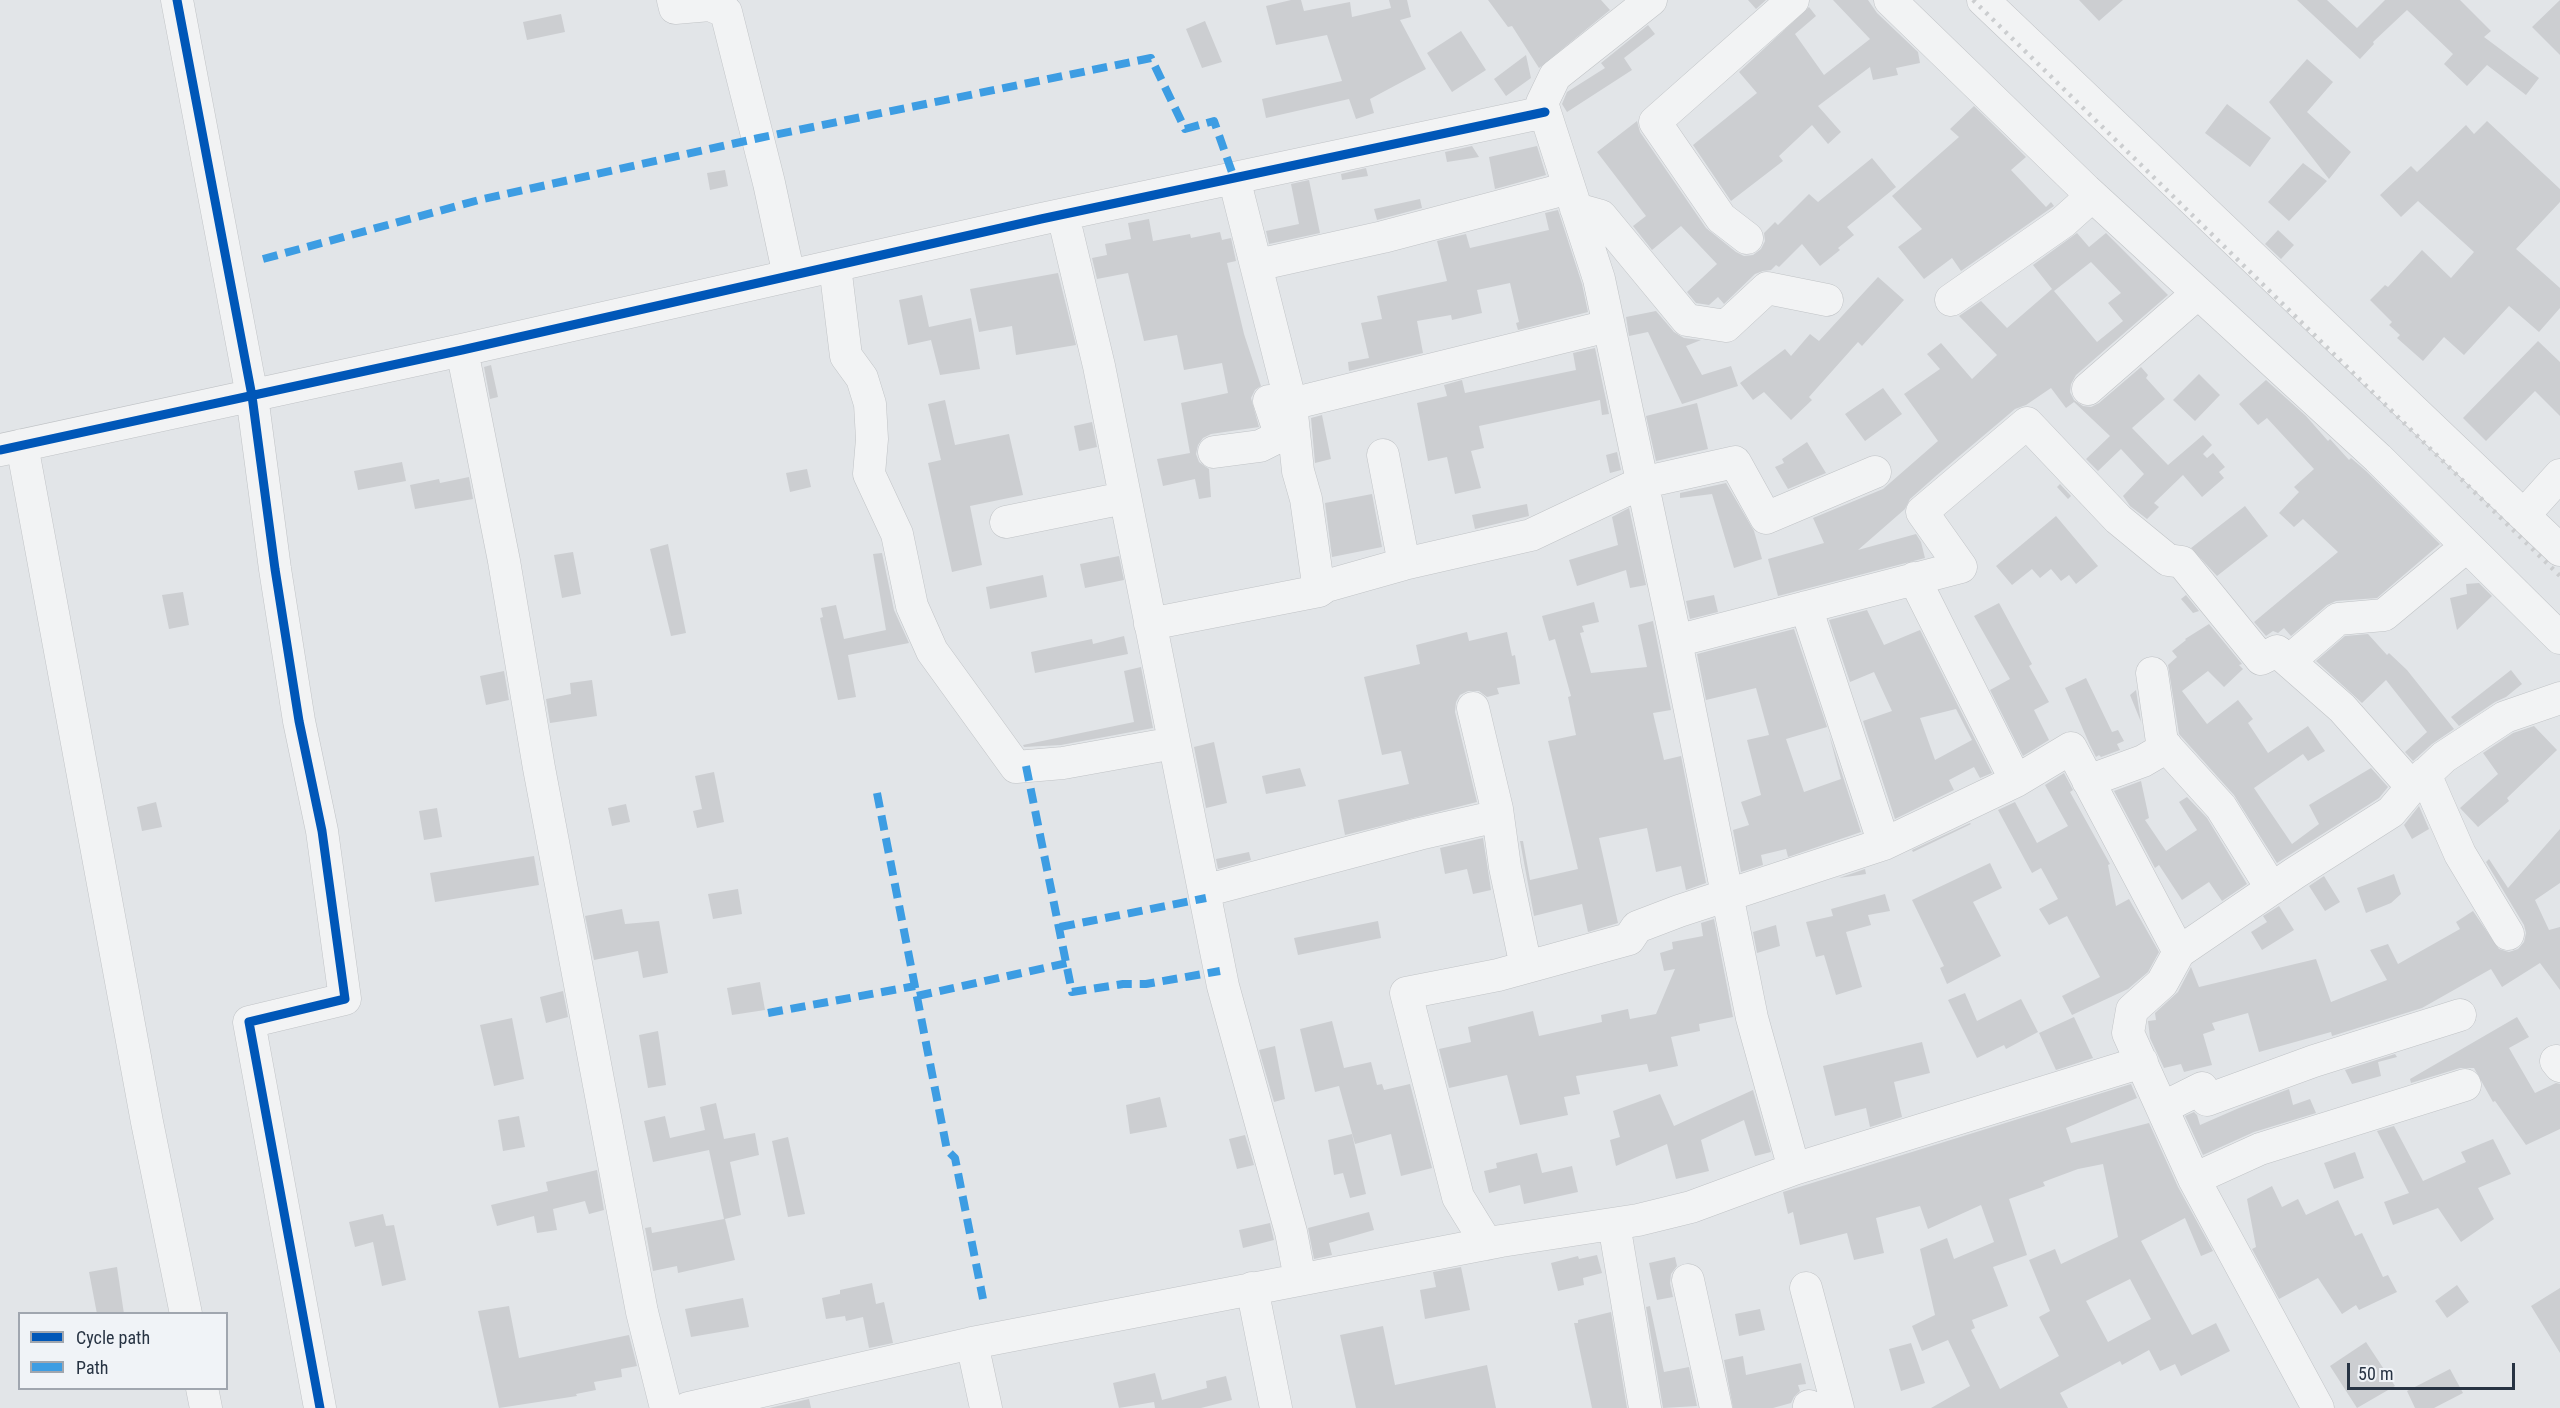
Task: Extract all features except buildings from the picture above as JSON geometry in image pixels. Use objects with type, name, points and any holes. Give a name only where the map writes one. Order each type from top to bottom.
[{"type":"street","points":[[177,0],[252,396],[277,580],[299,722],[322,831],[345,999],[249,1022],[320,1408]]},
{"type":"street","points":[[673,0],[675,8],[711,5],[726,12],[770,183],[789,276]]},
{"type":"street","points":[[1651,0],[1619,10],[1556,76],[1542,103],[1599,279],[1676,641],[1752,1018],[1794,1169]]},
{"type":"street","points":[[1747,238],[1721,218],[1655,122],[1793,0]]},
{"type":"street","points":[[1890,0],[2092,196],[2378,458],[2560,638]]},
{"type":"street","points":[[1983,0],[2560,550]]},
{"type":"street","points":[[186,1312],[11,447],[462,350],[1063,215],[1545,112]]},
{"type":"street","points":[[1225,180],[1257,265],[1291,404],[1298,471],[1305,499],[1319,591]]},
{"type":"street","points":[[1214,452],[1260,446],[1276,438],[1277,425],[1265,389],[1242,295],[1225,180]]},
{"type":"street","points":[[1951,300],[2063,222],[2092,196]]},
{"type":"street","points":[[1257,265],[1573,199],[1601,216],[1687,320],[1726,326],[1767,288],[1827,300]]},
{"type":"street","points":[[1063,215],[1099,366],[1224,986],[1291,1232],[1300,1279]]},
{"type":"street","points":[[835,266],[846,356],[862,378],[870,405],[872,439],[869,474],[897,534],[912,606],[932,651],[1016,767],[1063,763],[1174,743]]},
{"type":"street","points":[[2088,389],[2198,293]]},
{"type":"street","points":[[1291,404],[1608,326]]},
{"type":"street","points":[[462,350],[504,561],[548,814],[637,1289],[666,1408]]},
{"type":"street","points":[[1676,641],[1961,567],[1922,512],[2027,423],[2118,519],[2168,560],[2182,562],[2261,659],[2277,651],[2342,708],[2418,781],[2508,934]]},
{"type":"street","points":[[1383,455],[1404,564]]},
{"type":"street","points":[[1150,624],[1319,591],[1326,586],[1404,564],[1531,535],[1641,483],[1736,462],[1767,518],[1875,472]]},
{"type":"street","points":[[2524,515],[2560,475]]},
{"type":"street","points":[[1006,522],[1124,498]]},
{"type":"street","points":[[2289,661],[2338,619],[2384,615],[2467,546]]},
{"type":"street","points":[[1914,579],[2016,781]]},
{"type":"street","points":[[1806,607],[1884,844]]},
{"type":"street","points":[[2152,673],[2162,742],[2221,807],[2272,889]]},
{"type":"street","points":[[2318,1408],[2194,1179],[2128,1033],[2132,1010],[2162,983],[2179,952],[2391,812],[2418,781],[2444,757],[2505,717],[2560,698]]},
{"type":"street","points":[[1473,708],[1498,816],[1505,867],[1526,967]]},
{"type":"street","points":[[2088,781],[2143,761],[2167,747]]},
{"type":"street","points":[[1487,1244],[1458,1197],[1406,993],[1526,967],[1629,939],[1637,927],[1884,844],[2016,781],[2071,748],[2179,952]]},
{"type":"street","points":[[1204,891],[1419,834],[1498,816]]},
{"type":"street","points":[[2162,1108],[2202,1088],[2207,1100],[2313,1061],[2460,1015]]},
{"type":"street","points":[[688,1408],[972,1343],[1487,1244],[1614,1224],[1691,1207],[1794,1169],[2142,1062]]},
{"type":"street","points":[[2194,1179],[2271,1146],[2465,1085]]},
{"type":"street","points":[[1614,1224],[1645,1408]]},
{"type":"street","points":[[1688,1280],[1716,1408]]},
{"type":"street","points":[[1252,1288],[1276,1408]]},
{"type":"street","points":[[1806,1288],[1819,1407]]},
{"type":"street","points":[[972,1343],[986,1408]]},
{"type":"street","points":[[202,1390],[206,1408]]},
{"type":"railway","points":[[1973,0],[2560,576]]},
{"type":"marked path","points":[[263,259],[479,200],[759,138],[1151,58],[1185,129],[1214,121],[1234,178]]},
{"type":"marked path","points":[[1026,766],[1072,992],[1123,984],[1146,984],[1220,971]]},
{"type":"marked path","points":[[877,793],[947,1150],[955,1158],[983,1299]]},
{"type":"marked path","points":[[1060,927],[1206,898]]},
{"type":"marked path","points":[[917,996],[1067,963]]},
{"type":"marked path","points":[[768,1013],[915,986]]},
{"type":"cycle path","points":[[177,0],[252,396],[275,569],[299,721],[322,831],[345,999],[249,1022],[320,1408]]},
{"type":"cycle path","points":[[0,450],[462,350],[1041,219],[1545,112]]}]
